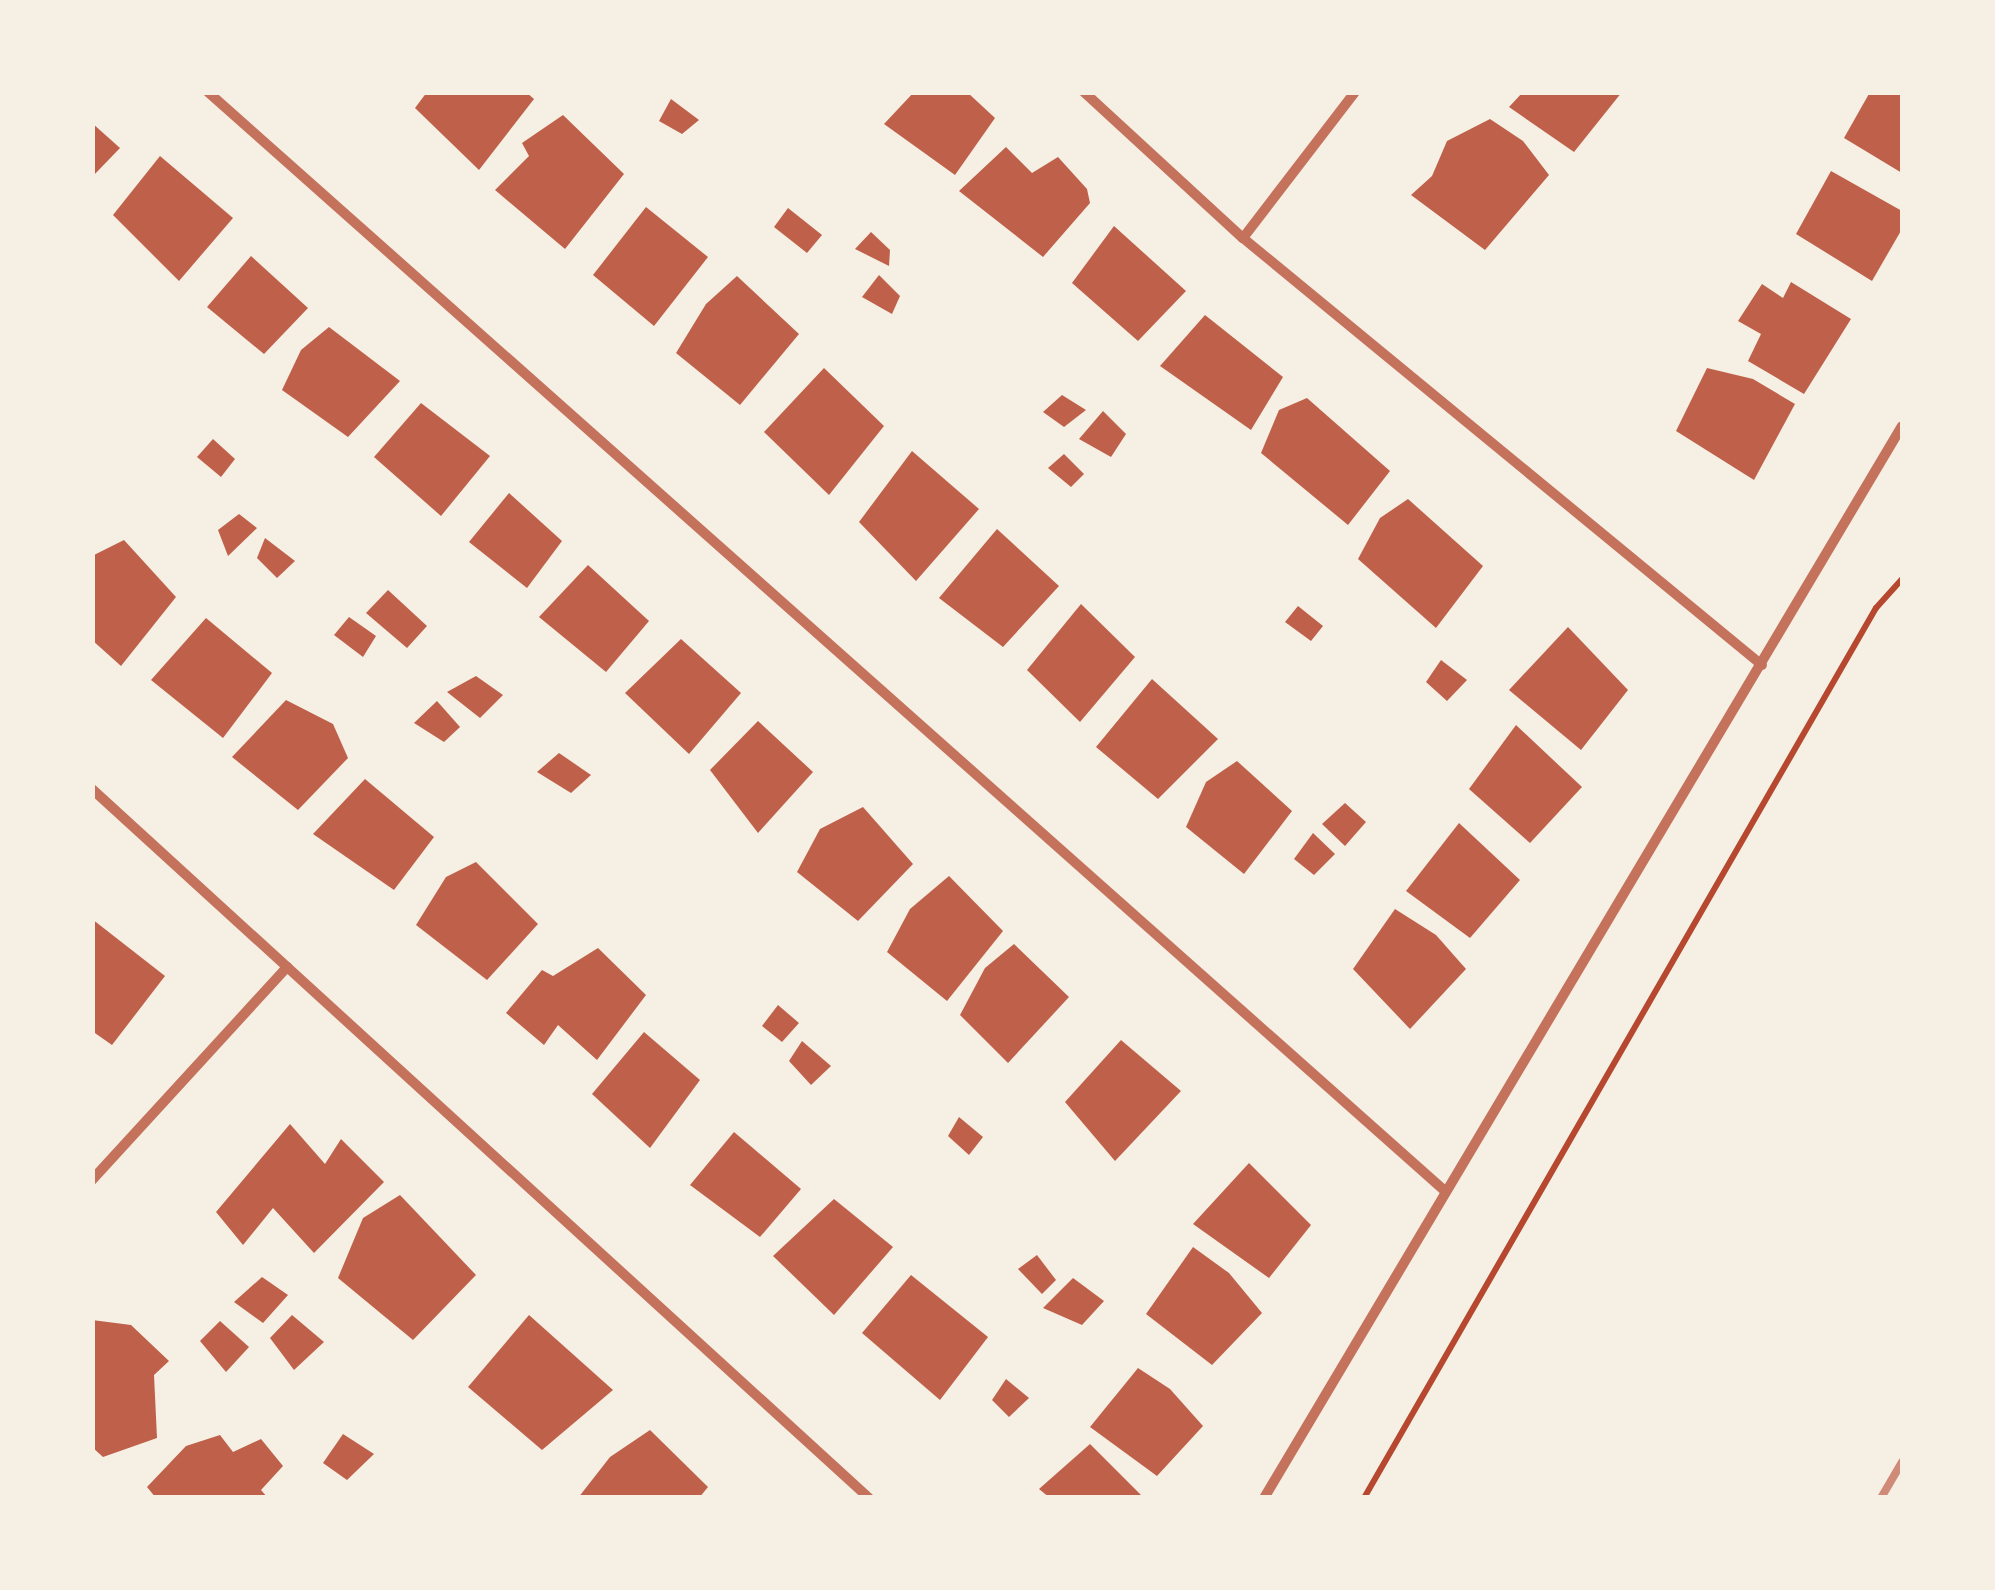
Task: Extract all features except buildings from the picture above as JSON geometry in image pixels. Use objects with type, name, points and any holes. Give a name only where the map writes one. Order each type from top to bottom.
[{"type":"street","points":[[208,92],[1445,1192]]},
{"type":"street","points":[[1084,92],[1243,238],[1762,665]]},
{"type":"street","points":[[1243,238],[1354,92]]},
{"type":"street","points":[[1264,1498],[1902,426]]},
{"type":"street","points":[[92,789],[869,1498]]},
{"type":"street","points":[[92,1180],[287,968]]},
{"type":"path","points":[[1364,1498],[1876,608],[1902,579]]},
{"type":"railway","points":[[1881,1498],[1902,1462]]}]
